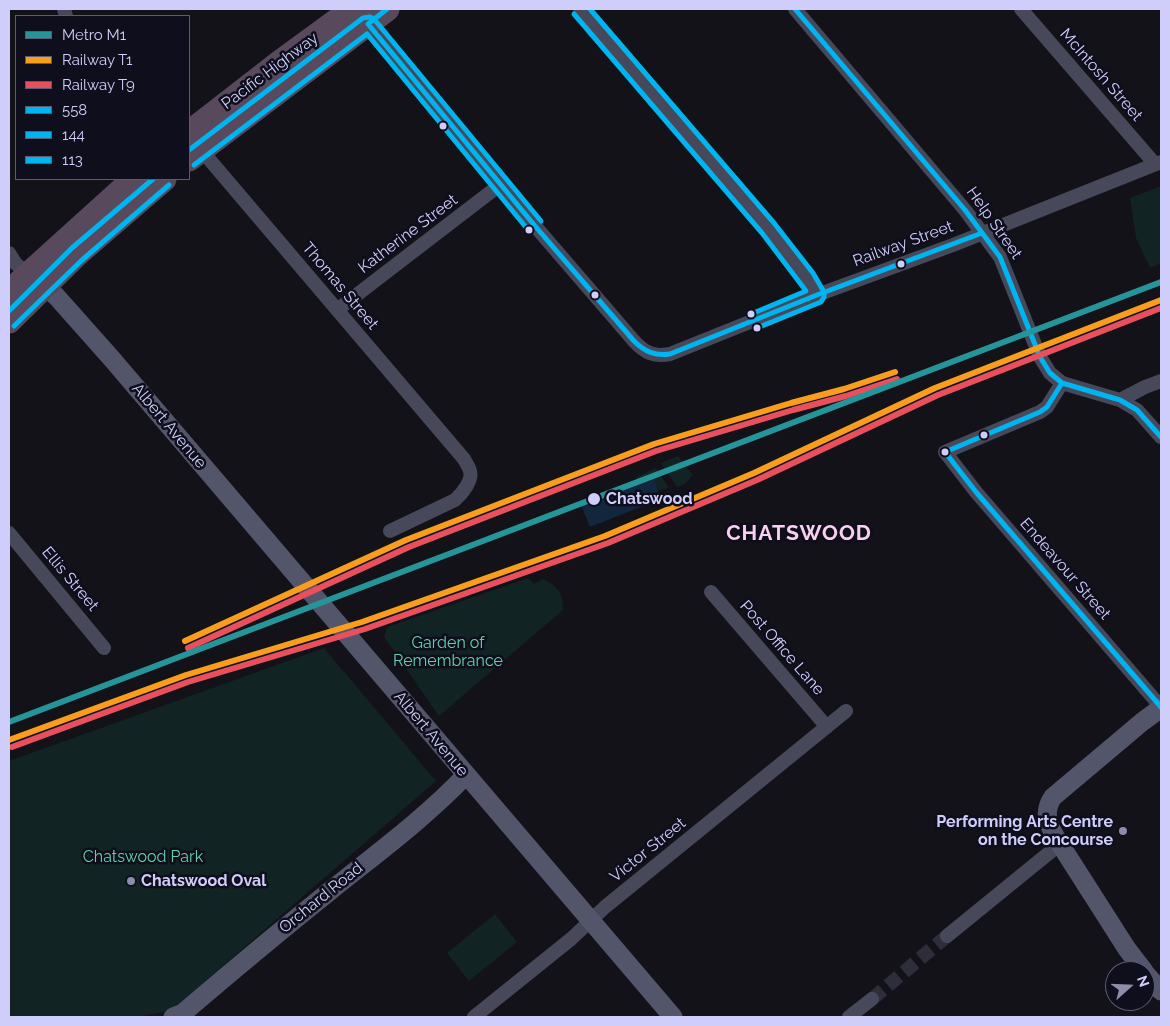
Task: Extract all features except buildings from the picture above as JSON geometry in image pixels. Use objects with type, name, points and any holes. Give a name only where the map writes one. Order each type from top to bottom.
[{"type":"highway","name":"Pacific Highway","points":[[192,144],[365,12]]},
{"type":"highway","points":[[9,292],[37,280],[77,254],[131,186],[159,180]]},
{"type":"highway","points":[[9,321],[37,280]]},
{"type":"main road","name":"Albert Avenue","points":[[37,280],[56,296],[112,359],[673,1017]]},
{"type":"main road","points":[[1136,961],[1050,828],[1047,818],[1049,803],[1053,797],[1161,708]]},
{"type":"main road","name":"Orchard Road","points":[[173,1017],[183,1013],[298,916],[392,842],[447,795],[466,775]]},
{"type":"street","points":[[580,9],[768,228],[807,278],[817,295]]},
{"type":"street","name":"Help Street","points":[[796,9],[960,204],[1003,262],[1040,357],[1050,373],[1062,382],[1120,400],[1137,410],[1161,437]]},
{"type":"street","name":"McIntosh Street","points":[[1021,9],[1158,163]]},
{"type":"street","points":[[365,12],[500,184]]},
{"type":"street","name":"Thomas Street","points":[[192,144],[464,459],[470,472],[470,478],[462,494],[455,500],[390,531]]},
{"type":"street","name":"Railway Street","points":[[500,184],[634,342],[642,350],[657,355],[670,354],[1158,163]]},
{"type":"street","name":"Katherine Street","points":[[337,310],[500,184]]},
{"type":"street","points":[[9,253],[16,264],[37,280]]},
{"type":"street","points":[[1120,400],[1161,381]]},
{"type":"street","name":"Endeavour Street","points":[[1062,382],[1046,407],[1040,412],[945,452],[976,492],[1161,708]]},
{"type":"street","name":"Ellis Street","points":[[9,533],[104,648]]},
{"type":"street","name":"Post Office Lane","points":[[711,592],[827,727]]},
{"type":"street","name":"Victor Street","points":[[474,1017],[605,907],[846,711]]},
{"type":"street","points":[[947,936],[1060,844]]},
{"type":"street","points":[[850,1017],[872,999]]},
{"type":"green space","points":[[1161,186],[1161,263],[1150,268],[1136,238],[1130,198]]},
{"type":"green space","points":[[678,456],[693,475],[685,484],[677,487],[661,463]]},
{"type":"green space","points":[[656,468],[669,488],[648,493],[636,477]]},
{"type":"green space","name":"Garden of Remembrance","points":[[528,578],[534,584],[543,579],[553,585],[561,595],[563,610],[439,716],[384,637],[387,627]]},
{"type":"green space","name":"Chatswood Park","points":[[324,648],[436,781],[171,1011],[137,1017],[9,1017],[9,761]]},
{"type":"green space","points":[[495,914],[517,942],[469,981],[447,953]]},
{"type":"water","points":[[653,476],[661,499],[590,527],[581,505]]},
{"type":"tunnel","points":[[872,999],[947,936]]},
{"type":"metro line","name":"M1","points":[[9,722],[1161,282]]},
{"type":"rail line","name":"T1","points":[[9,740],[186,675],[362,622],[605,536],[754,473],[935,388],[1161,300]]},
{"type":"rail line","name":"T9","points":[[12,747],[188,682],[365,629],[608,543],[757,480],[938,395],[1161,308]]},
{"type":"rail line","name":"T1","points":[[185,641],[406,540],[654,444],[844,389],[895,372]]},
{"type":"rail line","name":"T9","points":[[188,648],[409,547],[656,451],[846,396],[897,379]]},
{"type":"transit line","name":"558","points":[[387,9],[368,24],[535,226],[634,341],[650,352],[670,354],[817,295],[982,233]]},
{"type":"transit line","name":"113","points":[[590,9],[774,223],[813,273],[824,292],[821,302],[757,328]]},
{"type":"transit line","name":"558","points":[[795,9],[965,210],[1000,257],[1040,357],[1050,373],[1062,383],[1120,400],[1137,410],[1161,437]]},
{"type":"transit line","name":"144","points":[[574,14],[762,233],[806,291],[751,314]]},
{"type":"transit line","name":"113","points":[[190,149],[363,18],[370,17],[374,19],[541,221]]},
{"type":"transit line","name":"144","points":[[194,165],[367,34],[529,231]]},
{"type":"transit line","name":"113","points":[[9,311],[72,248],[152,180]]},
{"type":"transit line","name":"144","points":[[14,326],[82,260],[169,185]]},
{"type":"transit line","name":"558","points":[[1062,383],[1047,407],[1040,412],[945,452],[976,492],[1161,707]]},
{"type":"place","name":"Chatswood","points":[[594,499]]},
{"type":"place","name":"Performing Arts Centre on the Concourse","points":[[1123,831]]},
{"type":"place","name":"Chatswood Oval","points":[[131,881]]},
{"type":"district","name":"CHATSWOOD","points":[[799,534]]}]
